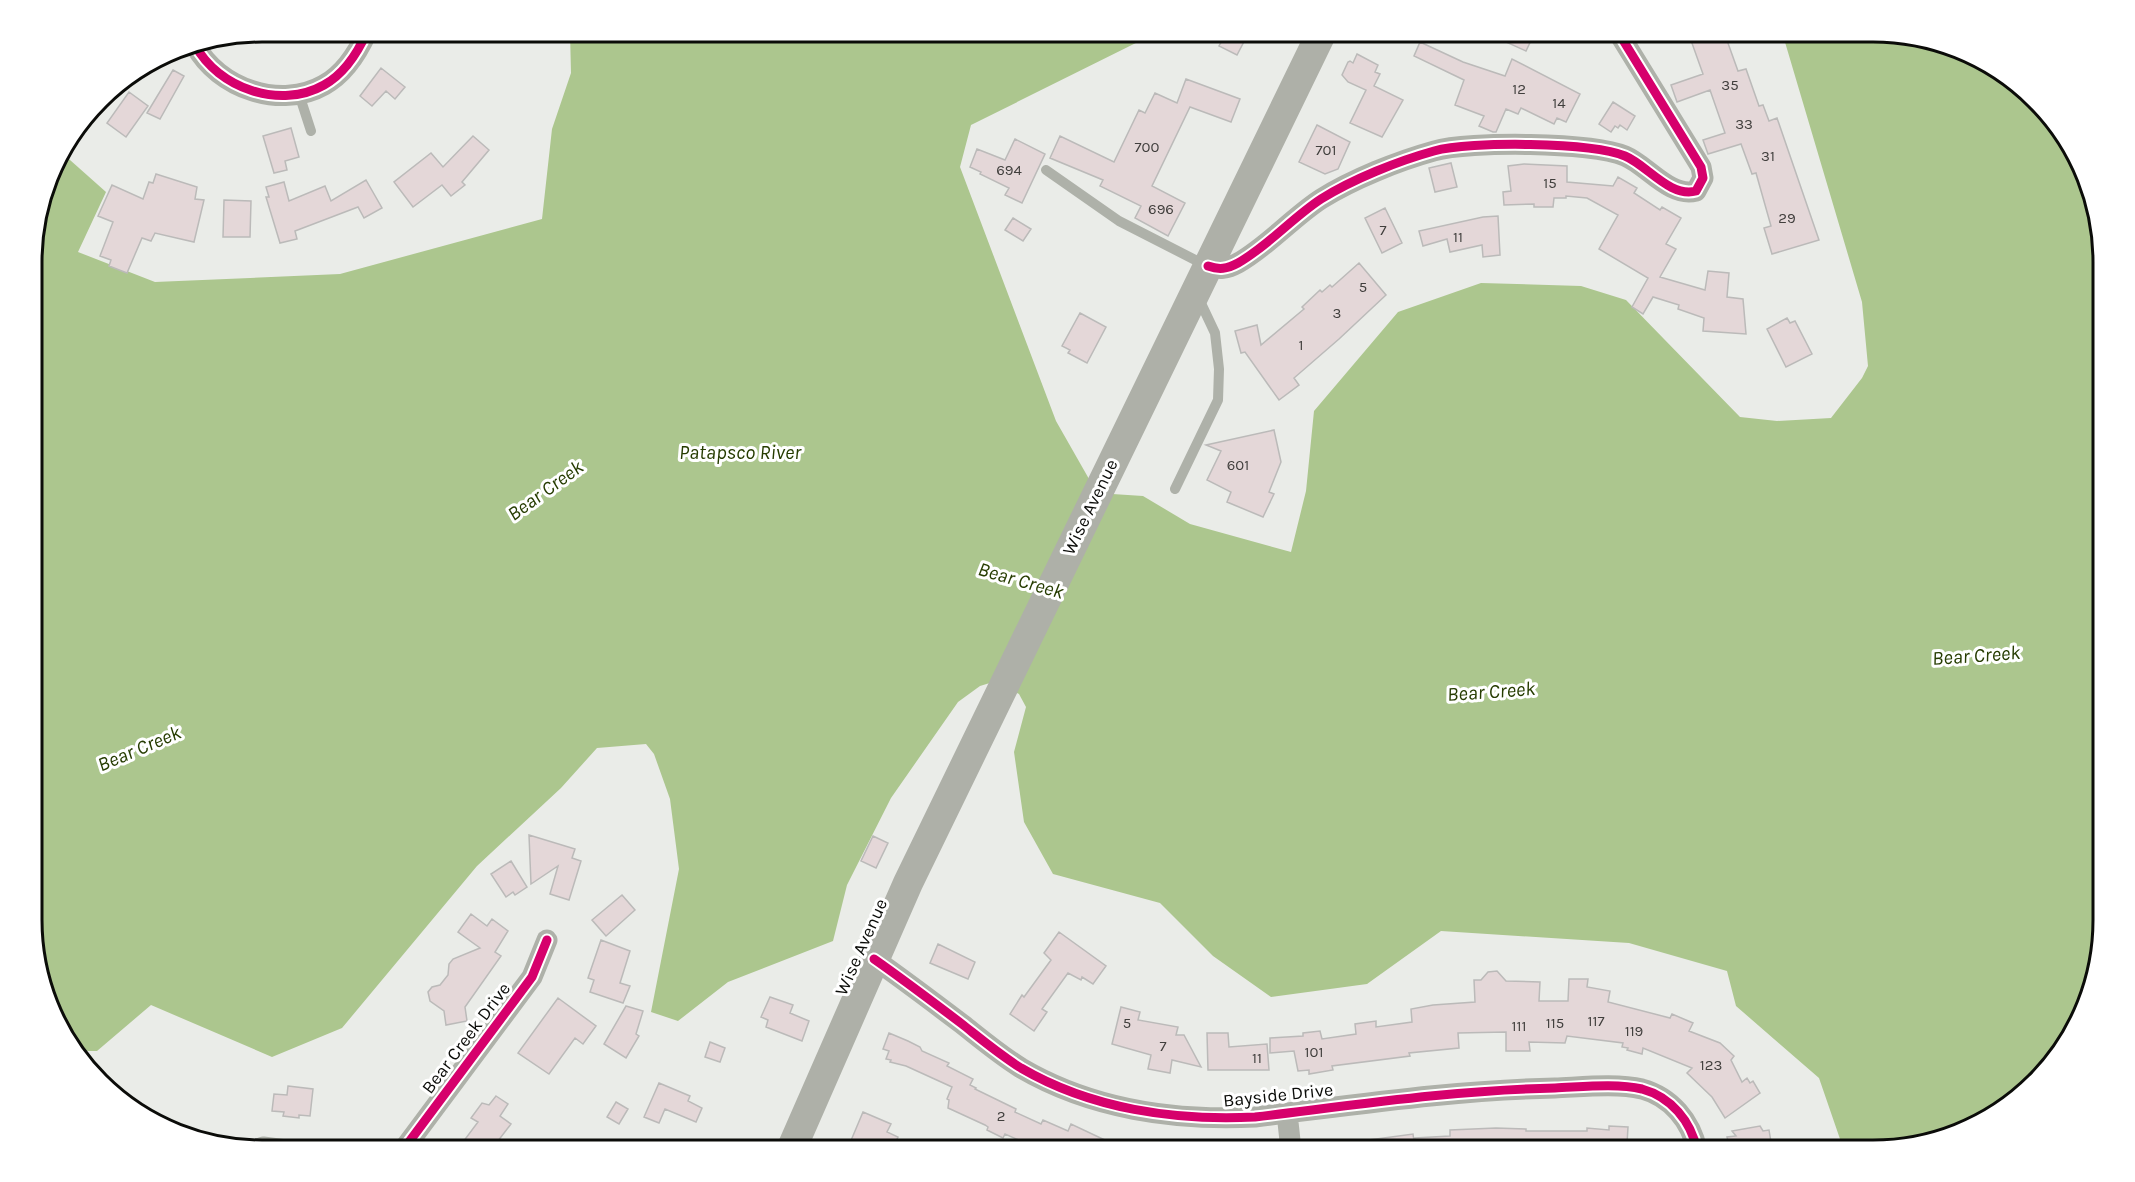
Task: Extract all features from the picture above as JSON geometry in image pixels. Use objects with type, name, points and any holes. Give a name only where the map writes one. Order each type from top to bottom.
[{"type":"main road","name":"Wise Avenue","points":[[795,1140],[874,959],[967,760],[1317,42]]},
{"type":"street","points":[[199,51],[220,75],[237,84],[266,94],[282,96],[299,94],[324,85],[339,73],[363,42]]},
{"type":"street","points":[[1201,278],[1237,263],[1322,198],[1361,179],[1416,157],[1452,148],[1484,145],[1549,146],[1614,152],[1627,157],[1681,191],[1696,190],[1703,178],[1701,167],[1624,42]]},
{"type":"street","name":"Bear Creek Drive","points":[[410,1140],[532,977],[547,940]]},
{"type":"street","name":"Bayside Drive","points":[[874,959],[1020,1067],[1039,1078],[1077,1094],[1112,1104],[1178,1116],[1230,1118],[1399,1098],[1493,1090],[1629,1087],[1657,1095],[1678,1110],[1695,1140]]},
{"type":"street","points":[[1287,1113],[1290,1140]]},
{"type":"lane","points":[[299,94],[311,131]]},
{"type":"lane","points":[[1046,170],[1201,278],[1215,333],[1218,400],[1175,489]]},
{"type":"water","name":"Patapsco River","points":[[570,42],[1138,42],[971,125],[960,167],[1056,421],[1097,493],[1143,496],[1190,524],[1291,552],[1306,491],[1314,411],[1398,312],[1481,283],[1581,286],[1626,300],[1740,417],[1777,421],[1831,418],[1862,378],[1868,366],[1862,302],[1785,42],[1888,42],[1916,46],[1944,54],[1983,71],[2029,106],[2064,152],[2086,205],[2093,247],[2093,935],[2086,977],[2064,1030],[2029,1076],[2007,1095],[1971,1117],[1916,1136],[1888,1140],[1840,1140],[1819,1078],[1736,1006],[1727,971],[1629,943],[1441,931],[1367,984],[1271,997],[1213,956],[1160,903],[1053,874],[1024,822],[1014,752],[1026,707],[1019,694],[993,682],[980,686],[958,702],[891,798],[847,885],[833,941],[728,982],[678,1021],[651,1012],[679,869],[670,799],[654,754],[646,744],[597,748],[561,788],[477,866],[342,1028],[272,1057],[151,1005],[97,1051],[85,1051],[71,1030],[54,991],[46,963],[42,935],[42,247],[49,205],[65,164],[68,158],[106,192],[78,252],[155,282],[340,274],[542,219],[552,129],[571,73]]},
{"type":"building","points":[[1221,42],[1244,42],[1237,55],[1219,46]]},
{"type":"building","points":[[1420,42],[1463,62],[1505,76],[1512,59],[1580,94],[1566,122],[1557,118],[1554,124],[1521,108],[1518,114],[1506,109],[1496,132],[1493,132],[1479,126],[1484,116],[1455,105],[1464,80],[1414,56]]},
{"type":"building","points":[[1506,42],[1530,42],[1526,51]]},
{"type":"building","points":[[1692,42],[1728,42],[1738,71],[1746,69],[1759,106],[1763,105],[1769,121],[1777,118],[1819,240],[1772,254],[1764,228],[1771,226],[1756,173],[1752,174],[1741,144],[1708,154],[1703,140],[1725,133],[1710,90],[1677,102],[1671,85],[1703,74]]},
{"type":"building","points":[[1357,54],[1378,65],[1375,72],[1380,74],[1374,86],[1403,100],[1382,137],[1350,123],[1366,90],[1348,82],[1342,75],[1348,62],[1353,63]]},
{"type":"building","points":[[381,68],[405,87],[395,99],[386,91],[372,106],[360,96]]},
{"type":"building","points":[[173,70],[184,76],[160,119],[147,113]]},
{"type":"building","points":[[1186,79],[1240,99],[1231,122],[1190,107],[1152,186],[1185,203],[1168,236],[1135,218],[1141,206],[1100,186],[1103,180],[1050,158],[1060,136],[1114,162],[1139,110],[1145,113],[1155,93],[1177,103]]},
{"type":"building","points":[[129,92],[148,106],[126,137],[107,123]]},
{"type":"building","points":[[1613,102],[1635,116],[1627,130],[1620,125],[1618,128],[1615,126],[1611,132],[1599,124]]},
{"type":"building","points":[[1317,125],[1350,142],[1338,169],[1325,174],[1299,162]]},
{"type":"building","points":[[291,128],[299,157],[285,161],[287,170],[274,173],[263,136]]},
{"type":"building","points":[[473,136],[489,150],[462,182],[465,185],[451,196],[442,185],[413,207],[394,182],[431,153],[443,167]]},
{"type":"building","points":[[1015,139],[1045,154],[1022,203],[1005,195],[1009,188],[970,167],[977,149],[1005,160]]},
{"type":"building","points":[[1451,163],[1457,187],[1435,192],[1429,168]]},
{"type":"building","points":[[1524,164],[1567,166],[1567,182],[1613,186],[1618,177],[1637,188],[1634,193],[1660,210],[1662,207],[1681,218],[1666,244],[1676,249],[1660,277],[1705,290],[1708,271],[1729,273],[1727,297],[1743,299],[1746,334],[1703,331],[1704,318],[1678,309],[1679,305],[1653,297],[1643,314],[1632,307],[1648,278],[1599,249],[1618,215],[1587,198],[1566,196],[1566,198],[1554,198],[1553,207],[1534,207],[1534,204],[1504,205],[1503,192],[1511,191],[1508,166]]},
{"type":"building","points":[[156,174],[197,187],[195,199],[204,200],[194,242],[155,233],[151,241],[142,238],[127,273],[109,266],[111,260],[100,256],[113,222],[98,216],[112,185],[143,199],[149,182],[153,183]]},
{"type":"building","points":[[366,180],[382,208],[364,218],[358,207],[295,231],[297,239],[280,243],[266,197],[269,197],[266,187],[284,182],[289,201],[325,186],[331,201]]},
{"type":"building","points":[[224,200],[251,201],[250,237],[223,237]]},
{"type":"building","points":[[1385,208],[1402,243],[1382,253],[1365,218]]},
{"type":"building","points":[[1498,216],[1500,255],[1483,257],[1482,245],[1450,252],[1447,239],[1423,246],[1419,231],[1483,217]]},
{"type":"building","points":[[1013,218],[1031,229],[1023,241],[1005,230]]},
{"type":"building","points":[[1359,263],[1386,295],[1294,378],[1299,385],[1279,400],[1245,352],[1241,353],[1235,331],[1257,325],[1261,345],[1304,309],[1302,307],[1320,290],[1322,292],[1330,285],[1332,287]]},
{"type":"building","points":[[1080,313],[1106,327],[1087,363],[1068,353],[1070,350],[1062,346]]},
{"type":"building","points":[[1787,318],[1790,323],[1795,321],[1812,354],[1786,367],[1767,329]]},
{"type":"building","points":[[1274,430],[1281,462],[1269,492],[1274,494],[1263,517],[1227,502],[1231,492],[1207,480],[1221,451],[1206,445]]},
{"type":"building","points":[[529,835],[575,849],[572,858],[581,861],[569,900],[550,894],[558,866],[531,884]]},
{"type":"building","points":[[873,836],[888,843],[876,868],[861,861]]},
{"type":"building","points":[[511,861],[527,887],[515,895],[513,892],[506,897],[491,874]]},
{"type":"building","points":[[622,895],[635,910],[606,936],[592,920]]},
{"type":"building","points":[[471,914],[487,926],[492,919],[508,931],[495,952],[501,956],[465,1007],[467,1021],[446,1025],[444,1011],[430,1001],[428,992],[432,987],[440,985],[448,975],[449,964],[453,959],[480,948],[458,932]]},
{"type":"building","points":[[1059,932],[1106,966],[1093,984],[1082,977],[1081,980],[1068,973],[1042,1009],[1047,1012],[1034,1031],[1010,1014],[1022,995],[1024,997],[1051,960],[1044,953]]},
{"type":"building","points":[[601,940],[630,951],[620,983],[630,986],[623,1003],[590,992],[594,980],[588,978]]},
{"type":"building","points":[[938,944],[975,962],[968,979],[930,963]]},
{"type":"building","points":[[1497,971],[1506,981],[1540,982],[1539,1001],[1568,1001],[1569,979],[1588,979],[1587,987],[1610,991],[1608,1002],[1670,1018],[1672,1014],[1693,1023],[1689,1031],[1720,1043],[1734,1056],[1731,1060],[1742,1082],[1747,1078],[1750,1083],[1753,1081],[1760,1093],[1725,1118],[1712,1097],[1687,1073],[1692,1068],[1643,1048],[1642,1054],[1627,1050],[1628,1048],[1622,1047],[1623,1043],[1567,1036],[1565,1043],[1529,1042],[1530,1051],[1506,1051],[1506,1032],[1458,1033],[1459,1048],[1409,1053],[1410,1056],[1332,1066],[1333,1070],[1309,1074],[1309,1070],[1298,1071],[1294,1051],[1270,1053],[1270,1038],[1303,1036],[1303,1033],[1320,1031],[1322,1039],[1356,1034],[1355,1024],[1376,1021],[1376,1027],[1412,1022],[1411,1009],[1475,1002],[1474,980],[1481,980],[1488,972]]},
{"type":"building","points":[[770,997],[793,1005],[790,1013],[809,1021],[802,1041],[766,1027],[768,1020],[761,1017]]},
{"type":"building","points":[[558,998],[596,1026],[583,1044],[575,1038],[549,1074],[518,1053]]},
{"type":"building","points":[[626,1006],[643,1011],[636,1034],[639,1036],[626,1058],[604,1044]]},
{"type":"building","points":[[1121,1007],[1140,1012],[1138,1020],[1178,1027],[1176,1035],[1184,1035],[1201,1067],[1172,1060],[1170,1073],[1148,1069],[1151,1055],[1112,1044]]},
{"type":"building","points":[[889,1033],[949,1063],[947,1066],[973,1079],[970,1085],[975,1089],[1016,1109],[1015,1112],[1041,1124],[1043,1120],[1068,1131],[1071,1124],[1105,1140],[1018,1140],[1005,1134],[1003,1138],[987,1130],[988,1127],[985,1125],[948,1108],[949,1100],[947,1099],[952,1087],[906,1066],[890,1062],[891,1060],[886,1059],[889,1051],[883,1049]]},
{"type":"building","points":[[1207,1033],[1228,1033],[1229,1047],[1267,1044],[1269,1070],[1208,1070]]},
{"type":"building","points":[[710,1042],[725,1048],[720,1062],[705,1057]]},
{"type":"building","points":[[659,1083],[690,1096],[688,1101],[702,1108],[696,1122],[665,1109],[659,1123],[644,1117]]},
{"type":"building","points":[[288,1086],[313,1089],[310,1116],[299,1115],[299,1118],[283,1116],[284,1112],[272,1111],[274,1094],[287,1095]]},
{"type":"building","points":[[496,1096],[508,1104],[500,1116],[511,1124],[499,1140],[464,1140],[478,1122],[471,1118],[482,1103],[489,1105]]},
{"type":"building","points":[[616,1102],[628,1109],[619,1124],[607,1117]]},
{"type":"building","points":[[863,1112],[891,1124],[887,1132],[898,1137],[897,1140],[851,1140]]},
{"type":"building","points":[[1609,1126],[1628,1127],[1627,1140],[1415,1140],[1415,1138],[1450,1136],[1450,1130],[1496,1128],[1526,1129],[1526,1131],[1587,1131],[1587,1128],[1609,1130]]},
{"type":"building","points":[[1760,1126],[1763,1131],[1769,1130],[1771,1140],[1728,1140],[1727,1137],[1736,1136],[1732,1131]]},
{"type":"building","points":[[1413,1134],[1414,1140],[1369,1140]]},
{"type":"cycle path","points":[[199,51],[219,73],[234,83],[270,95],[289,95],[307,92],[324,85],[338,75],[350,62],[362,42]]},
{"type":"cycle path","points":[[1208,266],[1223,268],[1238,263],[1321,199],[1347,184],[1406,160],[1451,148],[1530,144],[1609,151],[1633,160],[1659,180],[1677,190],[1696,191],[1703,178],[1701,167],[1624,42]]},
{"type":"cycle path","points":[[410,1140],[532,977],[547,940]]},
{"type":"cycle path","points":[[874,959],[1021,1068],[1076,1094],[1105,1103],[1164,1114],[1225,1118],[1255,1117],[1405,1099],[1517,1089],[1622,1086],[1642,1089],[1671,1104],[1685,1120],[1694,1140]]},
{"type":"water label","name":"Bear Creek","points":[[545,490]]},
{"type":"water label","name":"Bear Creek","points":[[1021,580]]},
{"type":"water label","name":"Bear Creek","points":[[1976,655]]},
{"type":"water label","name":"Bear Creek","points":[[1491,691]]},
{"type":"water label","name":"Bear Creek","points":[[139,748]]}]
